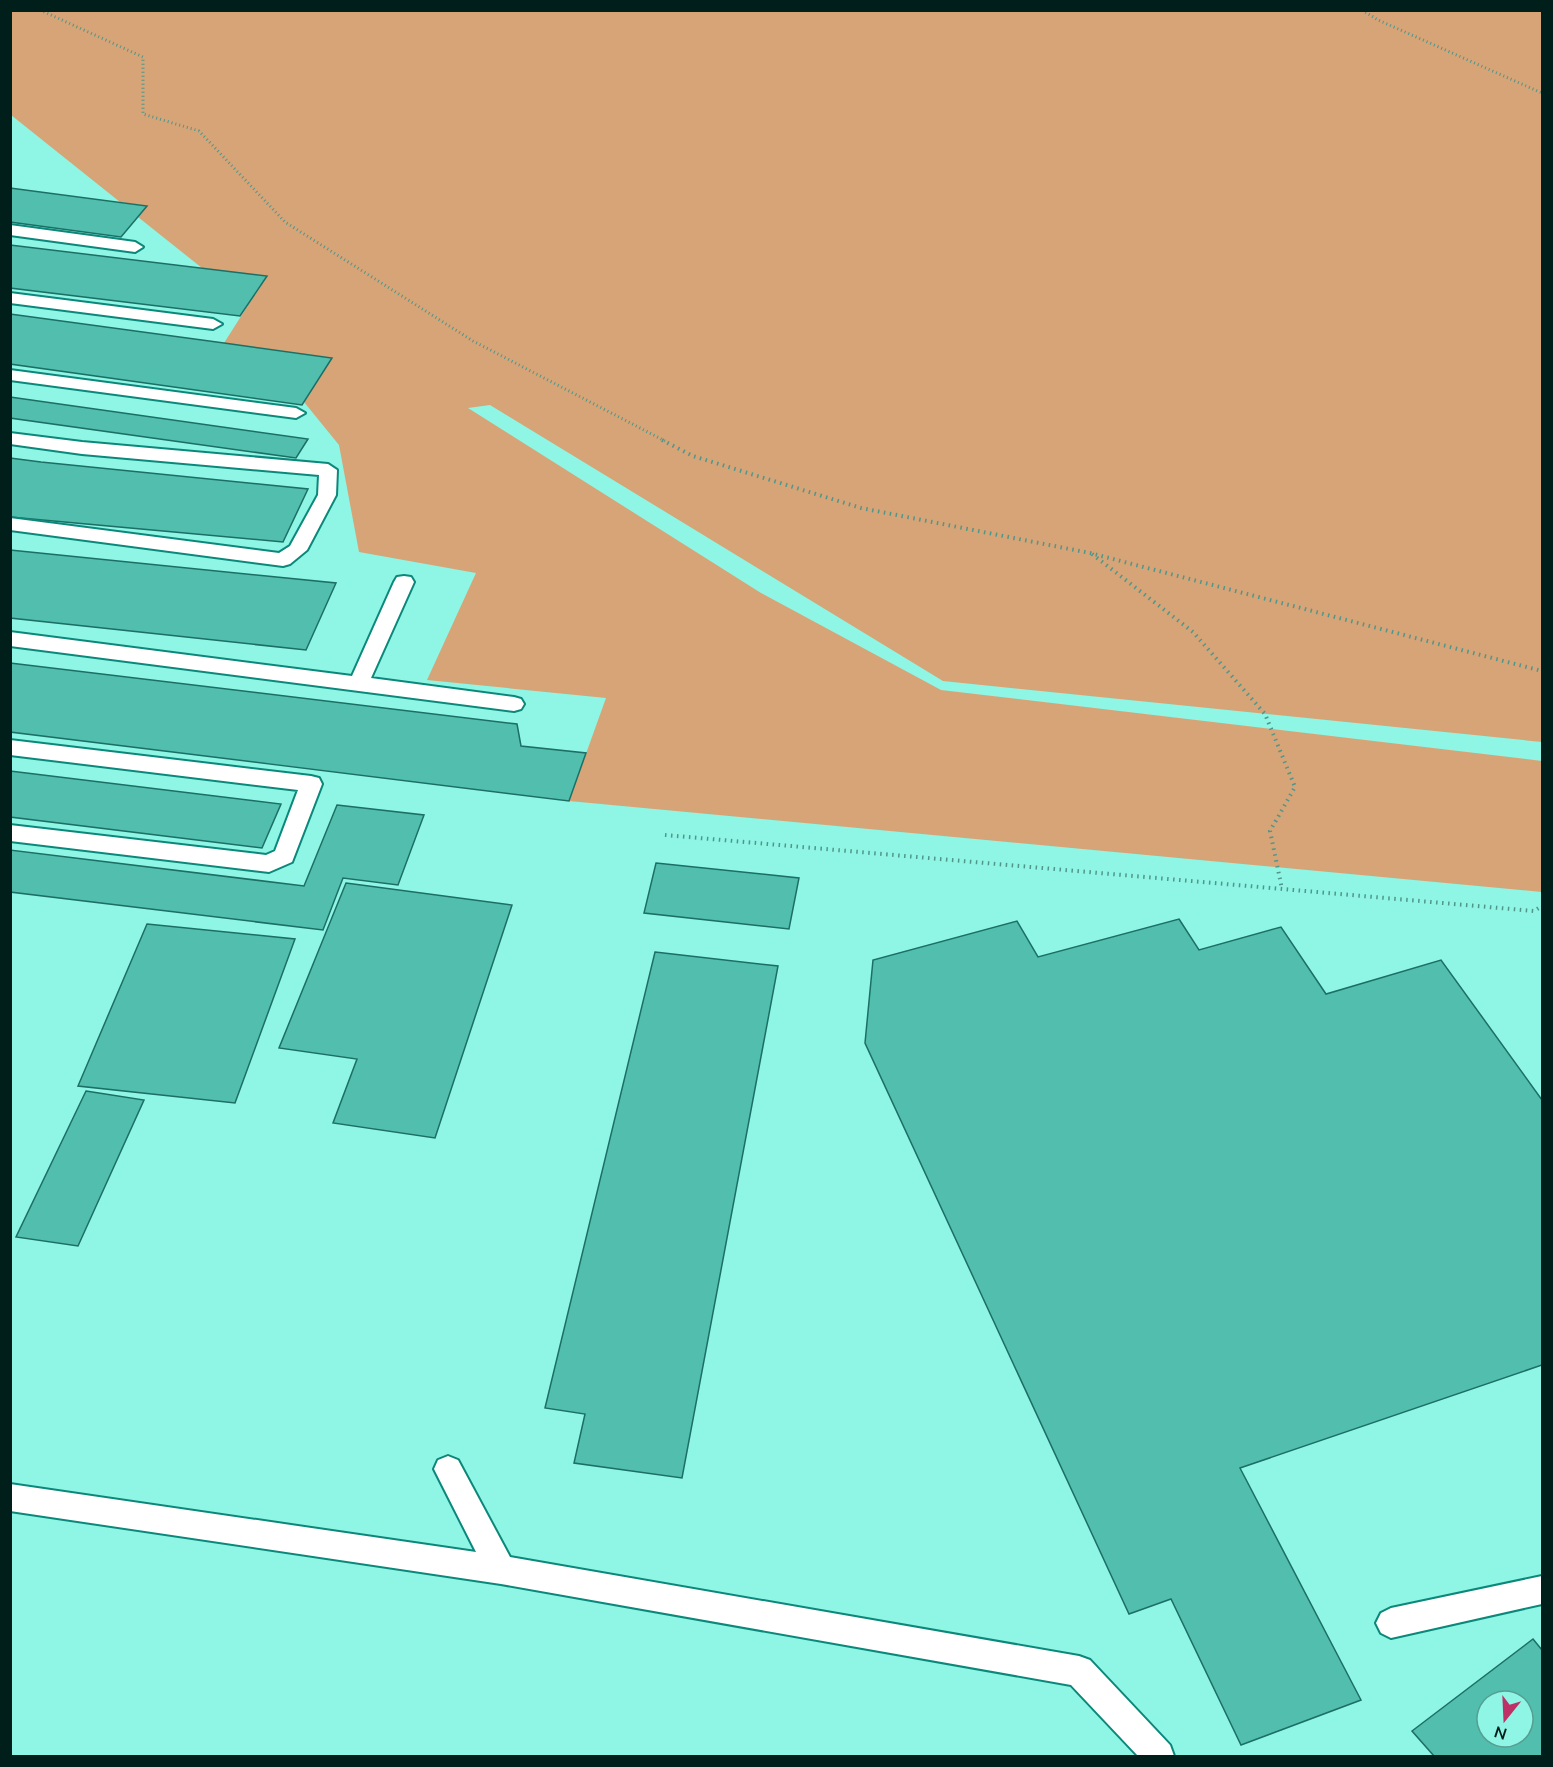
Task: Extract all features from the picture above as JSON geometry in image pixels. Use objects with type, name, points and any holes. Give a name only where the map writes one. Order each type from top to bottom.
[{"type":"lane","points":[[10,230],[135,247]]},
{"type":"lane","points":[[10,298],[213,324]]},
{"type":"lane","points":[[10,375],[296,413]]},
{"type":"lane","points":[[10,438],[82,448],[328,470],[327,495],[297,550],[283,560],[10,524]]},
{"type":"lane","points":[[359,684],[404,582]]},
{"type":"lane","points":[[10,639],[514,704]]},
{"type":"lane","points":[[10,747],[311,784],[284,856],[269,864],[10,833]]},
{"type":"lane","points":[[448,1469],[501,1570]]},
{"type":"lane","points":[[10,1497],[501,1570],[1079,1671],[1159,1756]]},
{"type":"lane","points":[[1391,1623],[1542,1590]]},
{"type":"path","points":[[40,10],[143,57],[143,114],[200,131],[285,222],[473,340],[693,456],[861,508],[1090,553],[1542,671]]},
{"type":"path","points":[[1362,10],[1378,20],[1542,93]]},
{"type":"path","points":[[1090,553],[1193,632],[1265,714],[1295,787],[1270,831],[1282,889]]},
{"type":"path","points":[[665,835],[1534,911],[1542,906]]},
{"type":"shaded area","points":[[10,11],[1542,11],[1542,742],[943,681],[490,405],[468,408],[761,593],[941,690],[1542,761],[1542,892],[569,801],[606,698],[427,680],[476,573],[359,552],[339,445],[304,402],[331,358],[224,343],[266,277],[202,268],[138,217],[146,206],[120,202],[11,115]]},
{"type":"building","points":[[10,188],[147,206],[121,237],[10,222]]},
{"type":"building","points":[[10,245],[267,276],[240,316],[10,288]]},
{"type":"building","points":[[10,314],[332,358],[302,405],[10,364]]},
{"type":"building","points":[[10,397],[308,439],[296,458],[10,418]]},
{"type":"building","points":[[10,458],[308,489],[283,542],[10,517]]},
{"type":"building","points":[[10,550],[336,583],[306,650],[10,618]]},
{"type":"building","points":[[10,663],[517,724],[521,746],[586,753],[569,801],[10,732]]},
{"type":"building","points":[[10,771],[281,804],[262,848],[10,817]]},
{"type":"building","points":[[337,805],[424,815],[398,885],[343,878],[323,930],[10,892],[10,850],[304,886]]},
{"type":"building","points":[[656,863],[799,878],[789,929],[644,913]]},
{"type":"building","points":[[346,883],[512,905],[435,1138],[333,1123],[357,1059],[279,1048]]},
{"type":"building","points":[[1179,919],[1199,950],[1281,927],[1326,994],[1441,960],[1542,1100],[1542,1365],[1240,1468],[1361,1700],[1241,1745],[1171,1599],[1129,1614],[865,1043],[873,960],[1017,921],[1038,957]]},
{"type":"building","points":[[147,924],[295,939],[235,1103],[78,1086]]},
{"type":"building","points":[[655,952],[778,966],[682,1478],[574,1463],[585,1414],[545,1408]]},
{"type":"building","points":[[86,1091],[144,1100],[78,1246],[16,1237]]},
{"type":"building","points":[[1533,1639],[1542,1650],[1542,1756],[1434,1756],[1412,1731]]}]
